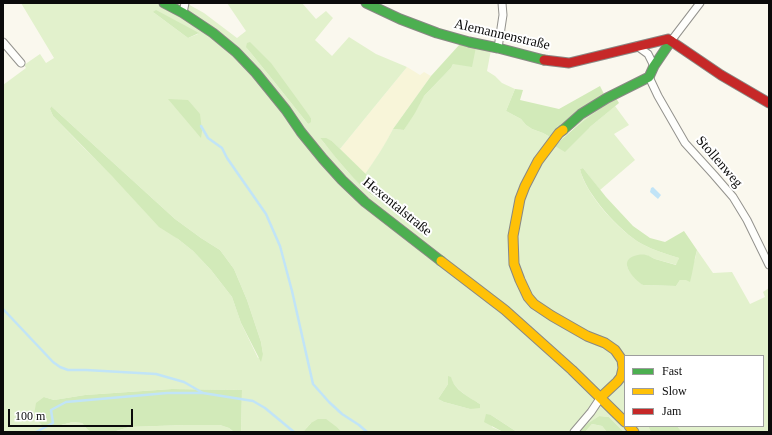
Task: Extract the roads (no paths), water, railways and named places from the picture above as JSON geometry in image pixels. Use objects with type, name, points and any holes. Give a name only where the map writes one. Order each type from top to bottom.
[{"type":"street","name":"Hexentalstraße","points":[[164,3],[183,13],[213,33],[236,52],[256,73],[323,159],[365,202],[505,310],[601,397],[624,421]]},
{"type":"street","points":[[183,13],[186,3]]},
{"type":"street","name":"Alemannenstraße","points":[[366,3],[400,19],[437,33],[546,61],[569,63],[668,39],[671,41]]},
{"type":"street","points":[[498,48],[504,15],[502,3]]},
{"type":"street","points":[[574,432],[591,412],[601,397],[621,377],[623,368],[622,360],[615,350],[605,343],[587,336],[552,316],[534,304],[528,297],[514,264],[513,254],[514,236],[520,199],[538,161],[559,133],[581,114],[607,98],[649,77],[654,66],[671,41],[700,3]]},
{"type":"street","points":[[671,41],[721,75],[769,103]]},
{"type":"street","points":[[3,42],[21,63]]},
{"type":"street","points":[[637,46],[648,54],[654,66]]},
{"type":"street","name":"Stollenweg","points":[[649,77],[685,143],[732,197],[747,220],[769,265]]},
{"type":"water","points":[[653,187],[661,195],[658,199],[650,192],[651,188]]},
{"type":"waterway","points":[[201,126],[208,138],[222,148],[227,158],[266,214],[280,246],[292,291],[313,384],[342,414],[367,432]]},
{"type":"waterway","points":[[3,309],[53,362],[60,367],[68,370],[156,374],[184,382],[203,393],[253,401],[265,408],[294,432]]},
{"type":"waterway","points":[[36,432],[53,423],[51,410],[66,402],[167,393],[202,393]]}]
